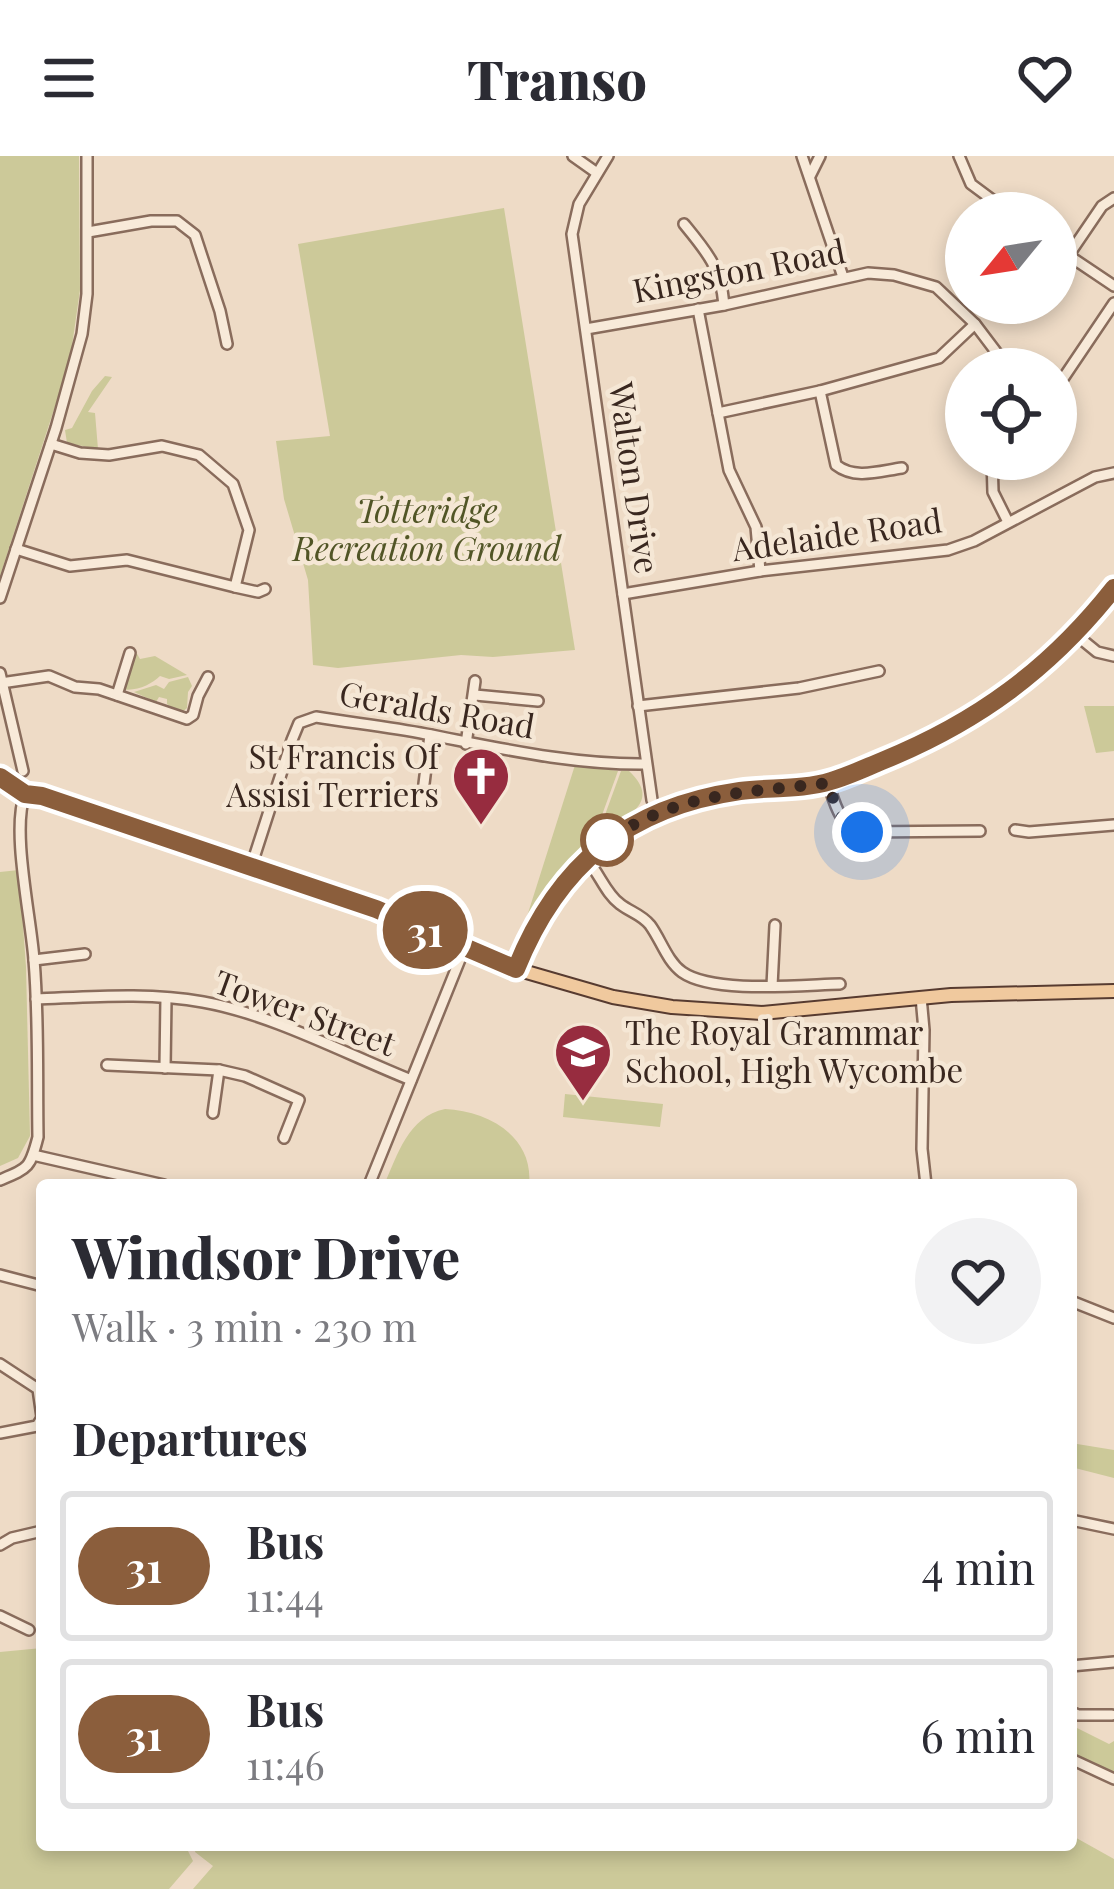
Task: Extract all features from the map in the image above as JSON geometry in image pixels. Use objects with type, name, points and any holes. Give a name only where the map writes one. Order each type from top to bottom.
[{"type":"main road","points":[[0,777],[25,794],[376,909],[516,969],[613,997],[763,1013],[921,997],[1114,991]]},
{"type":"street","points":[[0,598],[82,334],[87,294],[87,156]]},
{"type":"street","points":[[573,156],[597,172]]},
{"type":"street","name":"Walton Drive","points":[[608,156],[579,204],[572,234],[646,764],[657,814]]},
{"type":"street","points":[[802,156],[843,277]]},
{"type":"street","points":[[810,176],[820,156]]},
{"type":"street","points":[[960,161],[971,184],[982,192]]},
{"type":"street","points":[[1077,242],[1102,206],[1114,198]]},
{"type":"street","points":[[88,232],[177,220],[195,236],[227,344]]},
{"type":"street","points":[[684,224],[713,261],[722,282],[724,305]]},
{"type":"street","points":[[1077,262],[1114,286]]},
{"type":"street","name":"Kingston Road","points":[[586,329],[868,273],[936,286],[945,295]]},
{"type":"street","points":[[1077,357],[1114,303]]},
{"type":"street","points":[[698,310],[729,470],[756,527],[760,571]]},
{"type":"street","points":[[718,413],[820,392],[939,358],[975,324]]},
{"type":"street","name":"Kingston Road","points":[[975,324],[993,348]]},
{"type":"street","points":[[820,392],[836,465],[858,474],[902,468]]},
{"type":"street","points":[[51,444],[80,453],[110,455],[162,446],[199,455],[233,484],[249,530],[235,587]]},
{"type":"street","name":"Adelaide Road","points":[[623,595],[760,571],[948,550],[1095,477],[1114,473]]},
{"type":"street","points":[[993,480],[993,492],[1008,522]]},
{"type":"street","points":[[16,550],[70,566],[127,560],[257,592],[265,589]]},
{"type":"street","points":[[516,969],[561,886],[623,829],[703,797],[828,783],[918,747],[991,706],[1054,656],[1114,587]]},
{"type":"street","points":[[1076,634],[1097,652],[1114,656]]},
{"type":"street","points":[[117,695],[130,653]]},
{"type":"street","points":[[638,706],[799,688],[879,671]]},
{"type":"street","points":[[0,673],[23,771]]},
{"type":"street","points":[[1,683],[49,676],[187,719],[193,716],[208,677]]},
{"type":"street","points":[[466,744],[475,681]]},
{"type":"street","points":[[475,694],[538,701]]},
{"type":"street","name":"Geralds Road","points":[[251,867],[299,723],[316,717],[611,765],[646,764]]},
{"type":"street","points":[[422,800],[430,735]]},
{"type":"street","points":[[828,783],[850,829],[980,831]]},
{"type":"street","points":[[0,1180],[25,1170],[38,1137],[34,960],[20,834],[25,794]]},
{"type":"street","points":[[1016,830],[1114,825]]},
{"type":"street","points":[[586,859],[618,903],[643,917],[684,974],[708,982],[840,984]]},
{"type":"street","points":[[772,986],[776,925]]},
{"type":"street","points":[[370,1179],[465,947]]},
{"type":"street","points":[[34,960],[85,954]]},
{"type":"street","name":"Tower Street","points":[[36,1000],[104,996],[205,1003],[253,1016],[411,1080]]},
{"type":"street","points":[[921,997],[925,1179]]},
{"type":"street","points":[[165,1068],[166,998]]},
{"type":"street","points":[[106,1066],[219,1070],[245,1076],[299,1100],[284,1138]]},
{"type":"street","points":[[213,1113],[219,1070]]},
{"type":"street","points":[[33,1155],[138,1179]]},
{"type":"street","points":[[0,1275],[36,1284]]},
{"type":"street","points":[[1077,1303],[1114,1318]]},
{"type":"street","points":[[0,1364],[36,1388]]},
{"type":"street","points":[[0,1433],[36,1426]]},
{"type":"street","points":[[1077,1521],[1114,1529]]},
{"type":"street","points":[[0,1545],[36,1532]]},
{"type":"street","points":[[4,1623],[29,1630]]},
{"type":"street","points":[[1077,1665],[1114,1661]]},
{"type":"street","points":[[1077,1715],[1112,1715]]},
{"type":"street","points":[[1077,1762],[1114,1779]]},
{"type":"green space","points":[[0,156],[79,156],[80,290],[70,360],[0,576]]},
{"type":"green space","name":"Totteridge Recreation Ground","points":[[504,208],[575,650],[461,655],[338,668],[313,665],[308,580],[284,499],[276,441],[330,436],[298,244]]},
{"type":"green space","points":[[105,376],[112,377],[88,412],[95,413],[98,449],[67,443],[65,430],[72,428]]},
{"type":"green space","points":[[136,652],[140,659],[155,656],[187,675],[160,676],[143,687],[122,689]]},
{"type":"green space","points":[[188,677],[192,686],[187,708],[181,713],[167,699],[159,697],[156,702],[134,692],[156,685],[164,689],[169,682]]},
{"type":"green space","points":[[1084,706],[1114,706],[1114,751],[1096,753]]},
{"type":"green space","points":[[575,765],[618,771],[594,837],[553,880],[523,929]]},
{"type":"green space","points":[[621,771],[629,771],[639,783],[641,801],[628,816],[598,834]]},
{"type":"green space","points":[[19,870],[30,1136],[18,1158],[0,1166],[0,872]]},
{"type":"green space","points":[[565,1094],[663,1104],[660,1127],[563,1117]]},
{"type":"green space","points":[[461,1111],[492,1121],[516,1140],[529,1179],[387,1179],[413,1128],[432,1113]]},
{"type":"green space","points":[[1077,1444],[1114,1450],[1114,1478],[1077,1469]]},
{"type":"green space","points":[[36,1649],[36,1851],[188,1851],[193,1861],[169,1889],[0,1889],[0,1652]]},
{"type":"green space","points":[[1077,1728],[1109,1744],[1114,1741],[1114,1773],[1077,1756]]},
{"type":"green space","points":[[1077,1838],[1114,1859],[1114,1889],[193,1889],[213,1866],[195,1852],[1077,1851]]},
{"type":"bus line","name":"31","points":[[0,777],[25,794],[376,909],[516,969],[561,886],[623,829],[703,797],[828,783],[918,747],[991,706],[1029,677],[1076,634],[1114,588]]},
{"type":"place","name":"St Francis Of Assisi Terriers","points":[[481,827]]},
{"type":"place","name":"The Royal Grammar School, High Wycombe","points":[[583,1103]]},
{"type":"route","points":[[607,840],[602,844],[623,829],[703,797],[828,783],[844,823],[862,832]]}]
